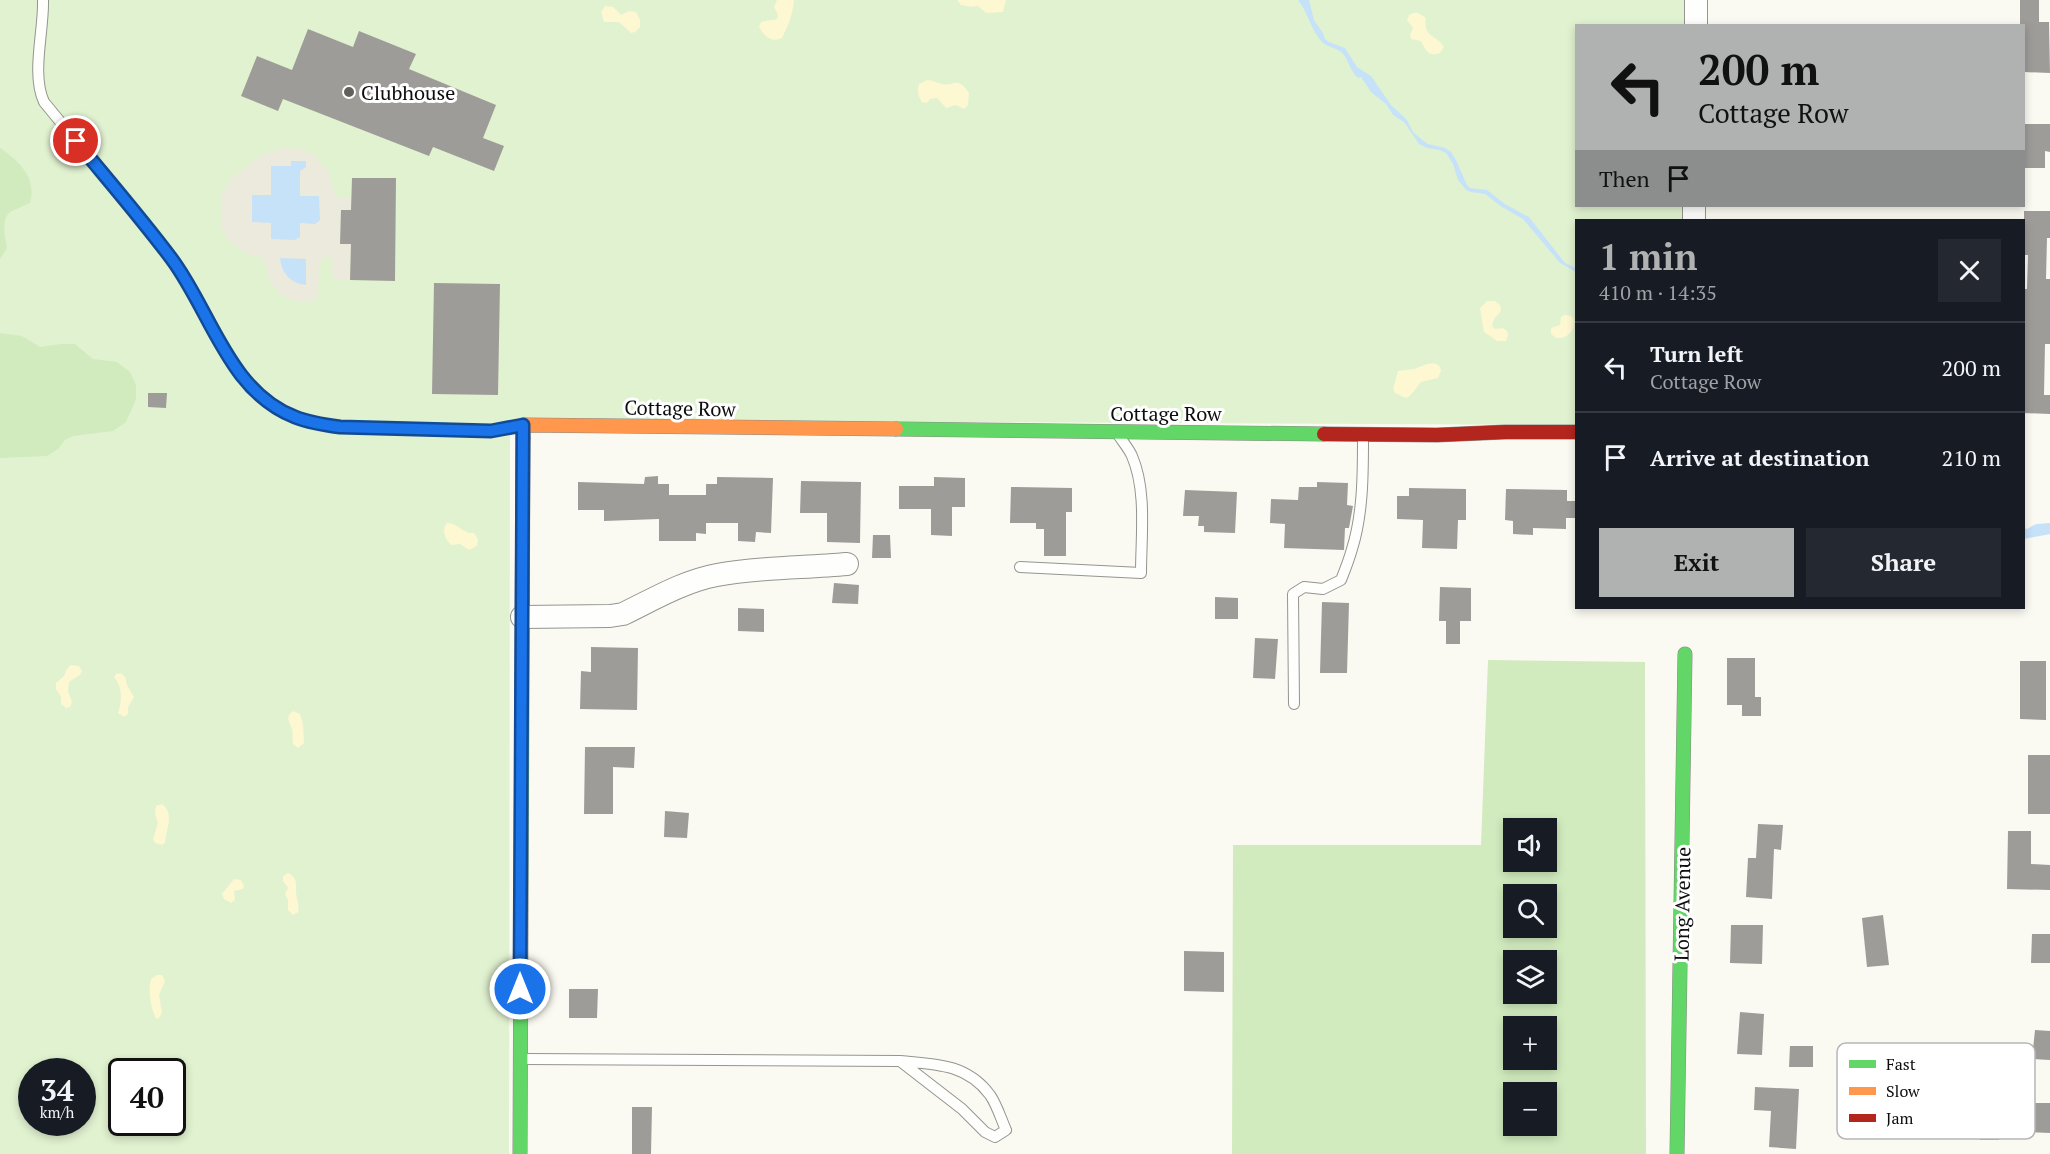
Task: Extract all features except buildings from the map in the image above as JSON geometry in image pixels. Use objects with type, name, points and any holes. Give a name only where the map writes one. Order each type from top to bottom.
[{"type":"street","points":[[1696,0],[1696,24]]},
{"type":"street","name":"Cottage Row","points":[[523,425],[1362,435],[1575,432]]},
{"type":"street","points":[[519,1154],[523,425]]},
{"type":"street","points":[[522,617],[610,616],[622,614],[716,575],[754,570],[847,564]]},
{"type":"street","name":"Long Avenue","points":[[1677,1154],[1685,654]]},
{"type":"lane","name":"Cottage Row","points":[[43,0],[39,76],[44,102],[172,258],[237,371],[265,400],[296,418],[340,427],[491,431],[523,425]]},
{"type":"lane","points":[[1020,567],[1141,573],[1142,504],[1131,455],[1117,432]]},
{"type":"lane","points":[[1294,704],[1293,594],[1304,587],[1323,589],[1341,580],[1353,548],[1360,512],[1363,468],[1362,435]]},
{"type":"lane","points":[[520,1059],[900,1061],[941,1065],[968,1073],[991,1096],[1006,1130],[995,1137],[985,1132],[962,1109],[900,1061]]},
{"type":"green space","points":[[0,0],[1687,0],[1687,24],[1575,24],[1575,207],[1686,207],[1686,219],[1575,219],[1575,425],[510,420],[509,1154],[0,1154]]},
{"type":"green space","points":[[0,148],[14,158],[25,171],[32,194],[30,203],[12,211],[6,218],[4,228],[7,248],[0,259]]},
{"type":"green space","points":[[0,333],[22,336],[40,347],[75,344],[93,359],[117,362],[130,372],[136,385],[136,399],[126,422],[113,431],[73,436],[47,456],[0,458]]},
{"type":"green space","points":[[1488,660],[1645,662],[1646,1154],[1232,1154],[1233,845],[1481,845]]},
{"type":"sand","points":[[777,0],[794,0],[782,38],[775,40],[766,36],[759,27],[761,22],[777,18],[774,7]]},
{"type":"sand","points":[[957,0],[1006,0],[1003,12],[986,13],[978,6],[961,5]]},
{"type":"sand","points":[[605,6],[613,7],[621,15],[629,11],[636,12],[640,20],[640,27],[631,33],[619,22],[604,22],[601,12]]},
{"type":"sand","points":[[1413,13],[1426,18],[1428,33],[1444,47],[1440,53],[1430,54],[1421,41],[1411,39],[1413,28],[1407,20]]},
{"type":"sand","points":[[927,80],[946,85],[962,84],[969,93],[968,105],[964,109],[956,105],[946,108],[937,98],[930,99],[927,103],[922,102],[918,87]]},
{"type":"sand","points":[[1487,301],[1495,301],[1500,305],[1501,311],[1492,325],[1494,329],[1503,328],[1507,331],[1506,341],[1497,341],[1484,332],[1480,308]]},
{"type":"sand","points":[[1565,315],[1574,319],[1573,327],[1567,336],[1556,338],[1551,334],[1551,328],[1560,325],[1561,317]]},
{"type":"sand","points":[[1427,364],[1439,366],[1441,371],[1438,378],[1421,382],[1406,398],[1395,393],[1393,389],[1398,371],[1414,369]]},
{"type":"sand","points":[[447,523],[466,532],[474,533],[478,539],[477,546],[469,550],[460,544],[451,545],[444,529]]},
{"type":"sand","points":[[71,665],[79,666],[82,671],[69,682],[68,691],[72,702],[70,707],[66,708],[61,704],[56,683]]},
{"type":"sand","points":[[121,673],[134,697],[128,707],[128,714],[124,717],[118,713],[121,695],[114,677]]},
{"type":"sand","points":[[293,711],[300,714],[303,724],[304,743],[298,748],[293,744],[292,729],[288,719]]},
{"type":"sand","points":[[162,804],[168,812],[169,822],[165,843],[162,845],[155,843],[153,839],[158,823],[155,814],[156,806]]},
{"type":"sand","points":[[288,873],[296,883],[298,912],[293,915],[288,910],[288,900],[285,894],[288,888],[283,881],[283,876]]},
{"type":"sand","points":[[234,879],[241,880],[244,886],[243,889],[234,891],[235,900],[231,903],[224,899],[222,894]]},
{"type":"sand","points":[[162,975],[165,981],[159,995],[162,1013],[158,1019],[152,1009],[150,994],[151,979]]},
{"type":"shaded area","points":[[284,148],[300,149],[313,154],[329,173],[335,197],[351,197],[351,210],[341,210],[340,243],[351,244],[350,280],[336,280],[332,274],[331,258],[322,258],[319,264],[318,295],[314,301],[295,301],[281,295],[270,282],[263,258],[241,250],[227,238],[221,226],[222,195],[228,183],[263,154]],"holes":[[[291,167],[300,171],[300,196],[315,224],[299,223],[271,239],[271,222]]]},
{"type":"water","points":[[1298,0],[1309,0],[1314,20],[1325,39],[1345,48],[1357,67],[1371,76],[1391,105],[1407,120],[1413,132],[1428,144],[1445,148],[1451,152],[1470,188],[1487,190],[1505,204],[1529,217],[1565,263],[1575,268],[1575,271],[1560,263],[1523,219],[1485,194],[1466,190],[1458,180],[1453,164],[1446,153],[1419,144],[1404,122],[1393,115],[1386,104],[1371,92],[1361,77],[1358,78],[1355,75],[1343,54],[1322,42]]},
{"type":"water","points":[[291,161],[306,161],[306,167],[300,171],[300,196],[319,196],[320,220],[315,224],[300,223],[300,237],[295,240],[271,239],[271,223],[252,222],[252,195],[271,195],[271,166],[291,166]]},
{"type":"water","points":[[280,258],[306,259],[306,285],[288,277]]},
{"type":"water","points":[[2050,523],[2050,534],[2025,539],[2025,528],[2036,524]]},
{"type":"traffic: fast","points":[[896,429],[1324,434]]},
{"type":"traffic: fast","points":[[520,1154],[523,438]]},
{"type":"traffic: fast","points":[[1677,1154],[1685,654]]},
{"type":"traffic: slow","points":[[523,438],[523,425],[896,429]]},
{"type":"traffic: jam","points":[[1324,434],[1437,435],[1575,432]]},
{"type":"place","name":"Clubhouse","points":[[349,92]]},
{"type":"route","points":[[76,141],[172,258],[237,371],[251,387],[277,409],[317,424],[340,427],[491,431],[523,425],[520,989]]}]
